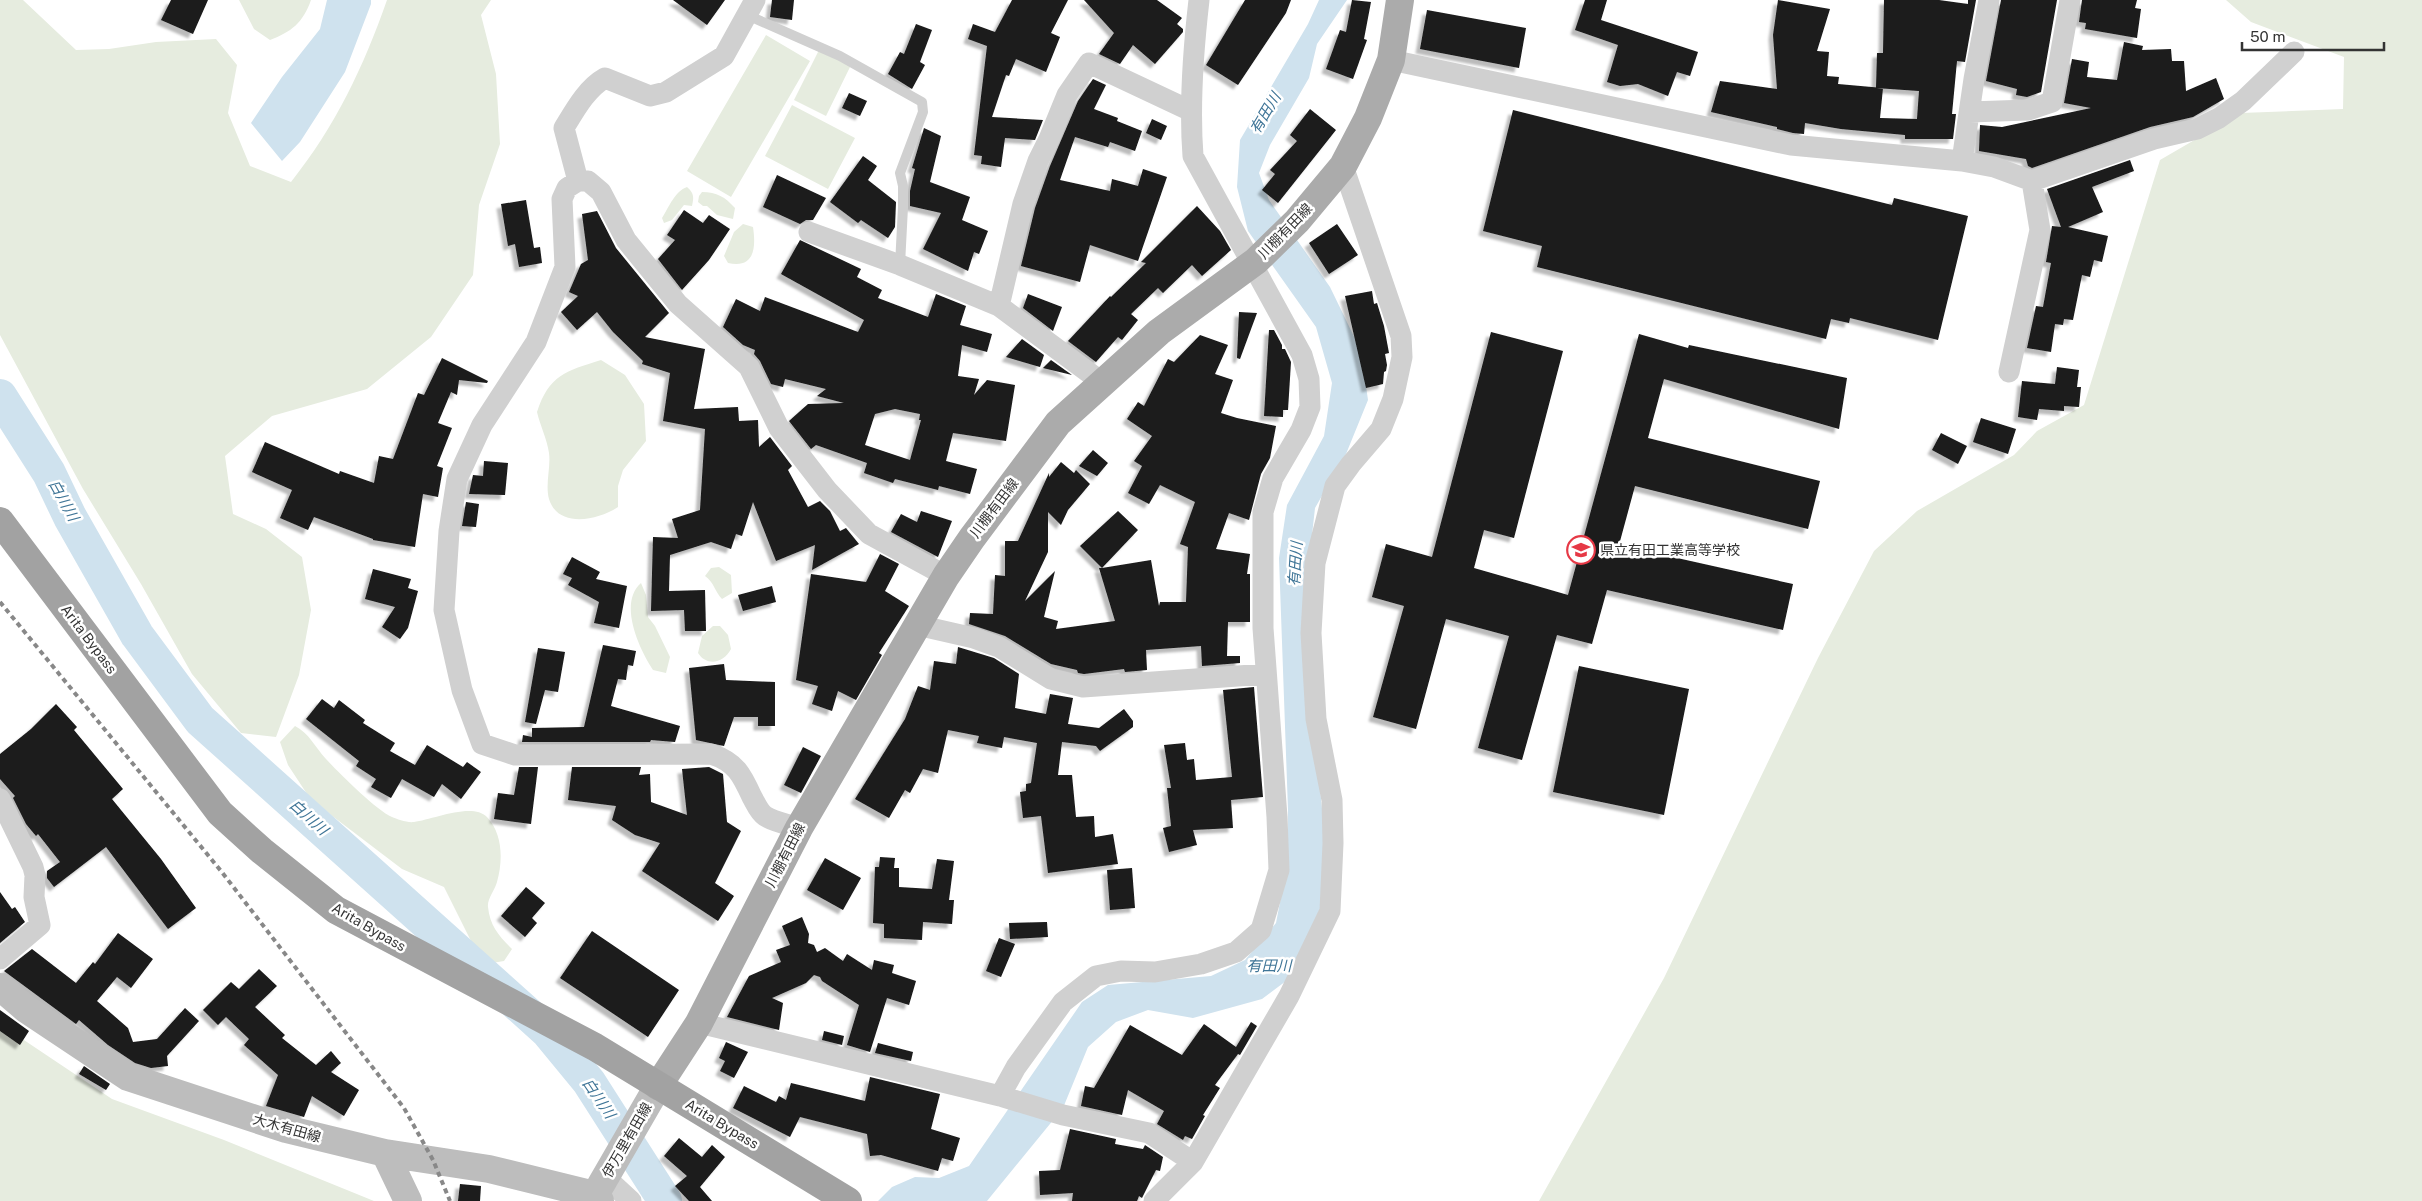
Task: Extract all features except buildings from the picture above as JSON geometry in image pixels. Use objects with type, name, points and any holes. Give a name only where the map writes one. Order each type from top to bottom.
[{"type":"highway","name":"Arita Bypass","points":[[0,521],[220,813],[262,851],[336,910],[595,1047],[848,1201]]},
{"type":"main road","name":"川棚有田線","points":[[658,1086],[699,1023],[799,828],[946,576],[1058,423],[1159,332],[1254,263],[1297,221],[1343,166],[1368,118],[1390,60],[1400,0]]},
{"type":"main road","name":"大木有田線","points":[[0,986],[26,1009],[128,1077],[286,1129],[385,1152],[600,1191]]},
{"type":"main road","name":"伊万里有田線","points":[[600,1191],[658,1086]]},
{"type":"main road","points":[[385,1152],[408,1201]]},
{"type":"street","points":[[1000,1096],[1016,1067],[1063,1002],[1096,976],[1121,971],[1155,972],[1201,964],[1236,952],[1261,930],[1279,870],[1274,761],[1263,628],[1263,512],[1273,478],[1301,430],[1310,407],[1309,379],[1302,355],[1254,263],[1194,156],[1191,111],[1193,53],[1199,0]]},
{"type":"street","points":[[1962,161],[1989,0]]},
{"type":"street","points":[[1970,112],[2028,110],[2052,102],[2070,0]]},
{"type":"street","points":[[578,181],[564,128],[578,105],[600,81],[605,78],[650,96],[660,95],[724,56],[751,8]]},
{"type":"street","points":[[1390,60],[1791,145],[1962,161],[1994,167],[2032,181],[2154,139],[2197,129],[2219,118],[2243,101],[2294,52]]},
{"type":"street","points":[[999,306],[1023,204],[1038,161],[1067,95],[1089,62],[1191,111]]},
{"type":"street","points":[[1154,1201],[1193,1162],[1288,996],[1330,911],[1333,844],[1332,809],[1316,720],[1311,633],[1315,563],[1335,486],[1350,464],[1381,428],[1393,399],[1402,357],[1401,336],[1343,166]]},
{"type":"street","points":[[799,828],[766,817],[758,809],[736,768],[726,759],[711,754],[515,755],[482,744],[462,690],[444,610],[449,531],[457,479],[482,425],[536,342],[565,267],[562,199],[567,188],[578,181],[588,181],[601,192],[626,240],[678,304],[749,367],[780,428],[827,490],[869,534],[946,576]]},
{"type":"street","points":[[2010,372],[2040,230],[2032,181]]},
{"type":"street","points":[[809,232],[900,265],[999,306],[1103,383]]},
{"type":"street","points":[[917,625],[936,628],[983,641],[999,647],[1051,679],[1082,686],[1266,674]]},
{"type":"street","points":[[0,799],[36,874],[34,897],[40,925],[0,959]]},
{"type":"street","points":[[699,1023],[1000,1096],[1063,1116],[1149,1133],[1193,1162]]},
{"type":"street","points":[[600,1191],[630,1201]]},
{"type":"lane","points":[[751,8],[922,102],[922,112],[900,173],[904,207],[900,265]]},
{"type":"shaded area","points":[[0,0],[23,0],[76,50],[109,49],[156,42],[216,39],[237,65],[228,113],[250,166],[291,182],[335,118],[358,72],[387,0],[491,0],[481,15],[496,74],[500,144],[479,205],[473,275],[431,337],[367,389],[272,416],[225,456],[233,514],[266,529],[302,557],[311,610],[299,675],[276,737],[241,733],[192,674],[141,584],[83,489],[0,335]]},
{"type":"shaded area","points":[[239,0],[311,0],[304,15],[295,26],[284,34],[270,40],[254,29]]},
{"type":"shaded area","points":[[2226,0],[2422,0],[2422,1201],[1539,1201],[1664,978],[1818,658],[1874,551],[1917,511],[2014,455],[2037,431],[2084,405],[2160,160],[2241,113],[2343,109],[2344,57],[2251,22]]},
{"type":"shaded area","points":[[766,35],[810,61],[731,197],[687,171]]},
{"type":"shaded area","points":[[819,50],[851,65],[826,116],[794,100]]},
{"type":"shaded area","points":[[792,105],[855,138],[828,189],[765,156]]},
{"type":"shaded area","points":[[687,187],[693,195],[692,206],[684,205],[672,220],[664,223],[662,218],[673,200],[679,192]]},
{"type":"shaded area","points":[[702,192],[716,194],[728,201],[735,208],[733,219],[717,215],[707,206],[703,206],[698,202]]},
{"type":"shaded area","points":[[743,224],[753,227],[754,249],[752,255],[744,263],[728,263],[724,256],[734,232]]},
{"type":"shaded area","points":[[601,360],[625,375],[644,404],[646,441],[623,470],[618,486],[618,507],[610,512],[590,518],[570,518],[561,515],[549,499],[549,453],[537,412],[547,390],[560,376]]},
{"type":"shaded area","points":[[719,567],[731,575],[732,593],[722,599],[705,576],[711,568]]},
{"type":"shaded area","points":[[641,583],[646,595],[648,617],[655,626],[670,657],[666,673],[653,670],[637,639],[633,626],[631,602],[634,592]]},
{"type":"shaded area","points":[[713,626],[720,626],[728,635],[731,649],[724,658],[711,662],[698,653],[702,636]]},
{"type":"shaded area","points":[[295,726],[308,736],[339,773],[377,807],[392,817],[414,822],[462,811],[472,811],[487,817],[496,831],[501,857],[497,882],[488,907],[496,930],[512,949],[504,961],[492,963],[473,945],[444,887],[402,869],[331,815],[307,794],[288,765],[280,742]]},
{"type":"shaded area","points":[[0,1024],[112,1099],[224,1140],[374,1201],[0,1201]]},
{"type":"water","points":[[327,0],[371,0],[371,4],[345,72],[300,142],[282,161],[251,123],[282,77],[320,29]]},
{"type":"water","name":"有田川","points":[[1319,0],[1347,0],[1317,44],[1309,78],[1270,145],[1259,173],[1269,200],[1330,287],[1361,351],[1368,400],[1346,454],[1315,508],[1303,616],[1325,839],[1327,894],[1286,981],[1262,999],[1193,1018],[1148,1010],[1116,1022],[1088,1047],[1063,1108],[987,1201],[878,1201],[892,1187],[915,1177],[939,1178],[969,1166],[1082,1002],[1108,985],[1211,976],[1245,960],[1276,923],[1287,866],[1288,810],[1279,558],[1287,505],[1324,436],[1332,383],[1316,327],[1248,231],[1237,187],[1240,140],[1308,24]]},
{"type":"waterway","name":"白川川","points":[[0,396],[49,473],[70,517],[137,635],[200,720],[547,1031],[589,1082],[665,1201]]},
{"type":"railway","points":[[0,602],[221,871],[404,1108],[433,1160],[450,1201]]},
{"type":"place","name":"県立有田工業高等学校","points":[[1581,550]]}]
